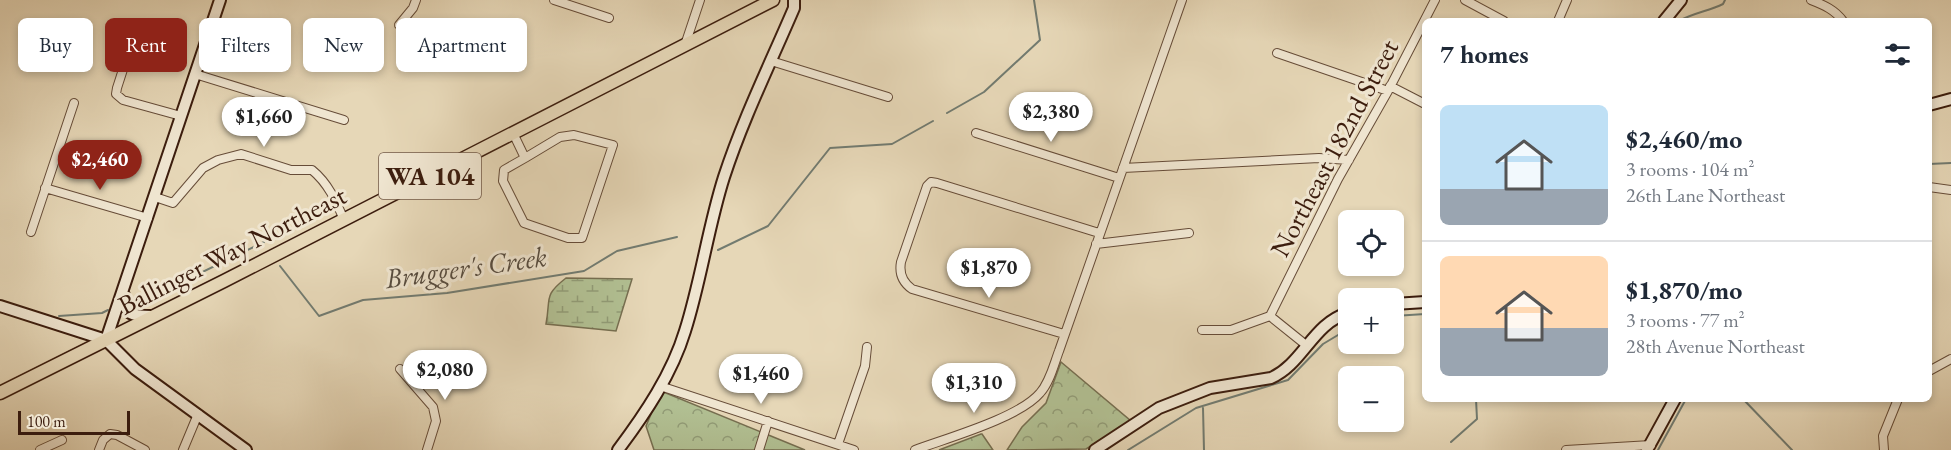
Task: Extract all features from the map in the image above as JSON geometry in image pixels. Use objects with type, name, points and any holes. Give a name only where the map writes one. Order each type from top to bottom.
[{"type":"main road","name":"Ballinger Way Northeast","points":[[0,393],[773,0]]},
{"type":"street","points":[[106,340],[220,0]]},
{"type":"street","points":[[405,18],[416,0]]},
{"type":"street","points":[[554,0],[609,18]]},
{"type":"street","points":[[684,45],[700,0]]},
{"type":"street","points":[[618,450],[674,361],[685,332],[725,175],[794,8],[794,0]]},
{"type":"street","points":[[915,450],[1014,412],[1042,392],[1182,0]]},
{"type":"street","name":"Northeast 182nd Street","points":[[1426,18],[1435,0]]},
{"type":"street","points":[[1465,0],[1498,18]]},
{"type":"street","points":[[1559,18],[1567,0]]},
{"type":"street","points":[[1666,18],[1681,0]]},
{"type":"street","points":[[1810,0],[1824,5],[1841,18]]},
{"type":"street","name":"Northeast 182nd Street","points":[[1270,316],[1349,160],[1422,25]]},
{"type":"street","points":[[1277,53],[1389,88],[1422,103]]},
{"type":"street","points":[[771,61],[888,97]]},
{"type":"street","points":[[122,72],[116,94],[123,100],[181,116]]},
{"type":"street","points":[[195,74],[344,120]]},
{"type":"street","points":[[1932,104],[1951,99]]},
{"type":"street","points":[[31,232],[74,103]]},
{"type":"street","points":[[976,132],[1119,178]]},
{"type":"street","points":[[513,133],[525,158]]},
{"type":"street","points":[[574,135],[613,146],[582,238],[568,238],[524,223],[503,181],[504,170],[525,158],[560,137],[574,135]]},
{"type":"street","points":[[155,197],[173,203],[203,168],[218,160],[241,154],[291,170],[312,170],[323,179],[344,220]]},
{"type":"street","points":[[1123,168],[1319,158],[1349,160]]},
{"type":"street","points":[[1064,334],[912,289],[906,285],[900,270],[901,262],[927,186],[931,182],[1100,233]]},
{"type":"street","points":[[1932,187],[1951,189]]},
{"type":"street","points":[[45,188],[148,218]]},
{"type":"street","points":[[1096,244],[1190,233]]},
{"type":"street","points":[[124,287],[124,306],[127,311],[139,316],[154,316]]},
{"type":"street","points":[[1404,303],[1422,302]]},
{"type":"street","points":[[0,306],[106,340],[135,369],[246,450]]},
{"type":"street","points":[[1202,330],[1231,330],[1270,316],[1306,345]]},
{"type":"street","points":[[1095,450],[1159,408],[1210,388],[1271,378],[1289,367],[1324,326],[1338,318]]},
{"type":"street","points":[[838,444],[865,366],[867,347]]},
{"type":"street","points":[[1932,368],[1951,359]]},
{"type":"street","points":[[400,369],[433,407],[436,421],[427,450]]},
{"type":"street","points":[[660,386],[854,450]]},
{"type":"street","points":[[1566,450],[1649,447],[1673,402]]},
{"type":"street","points":[[1884,450],[1883,436],[1897,402]]},
{"type":"street","points":[[183,450],[198,414]]},
{"type":"street","points":[[759,450],[768,421]]},
{"type":"street","points":[[99,450],[110,434],[117,435],[145,450]]},
{"type":"street","points":[[40,450],[62,440]]},
{"type":"green space","points":[[566,278],[632,279],[616,331],[546,324],[549,298],[554,289]]},
{"type":"green space","points":[[1061,362],[1131,421],[1086,449],[1007,450],[1022,427],[1046,403]]},
{"type":"green space","points":[[661,391],[805,450],[654,450],[646,426]]},
{"type":"green space","points":[[981,434],[993,450],[939,450]]},
{"type":"waterway","points":[[947,113],[984,92],[1040,40],[1034,0]]},
{"type":"waterway","points":[[1686,18],[1723,4],[1725,0]]},
{"type":"waterway","points":[[718,250],[768,226],[830,148],[892,144],[933,121]]},
{"type":"waterway","points":[[1932,164],[1951,163]]},
{"type":"waterway","name":"Brugger's Creek","points":[[280,266],[319,316],[363,300],[447,293],[584,271],[617,251],[677,237]]},
{"type":"waterway","name":"Brugger's Creek","points":[[135,298],[147,299],[264,242]]},
{"type":"waterway","name":"Brugger's Creek","points":[[59,316],[102,313],[108,310]]},
{"type":"waterway","points":[[1404,315],[1422,314]]},
{"type":"waterway","points":[[1128,450],[1196,408],[1288,380],[1323,344],[1338,335]]},
{"type":"waterway","points":[[1451,442],[1477,419],[1476,402]]},
{"type":"waterway","points":[[1658,450],[1684,402]]},
{"type":"waterway","points":[[1746,402],[1792,450]]},
{"type":"waterway","points":[[1203,408],[1204,450]]}]
